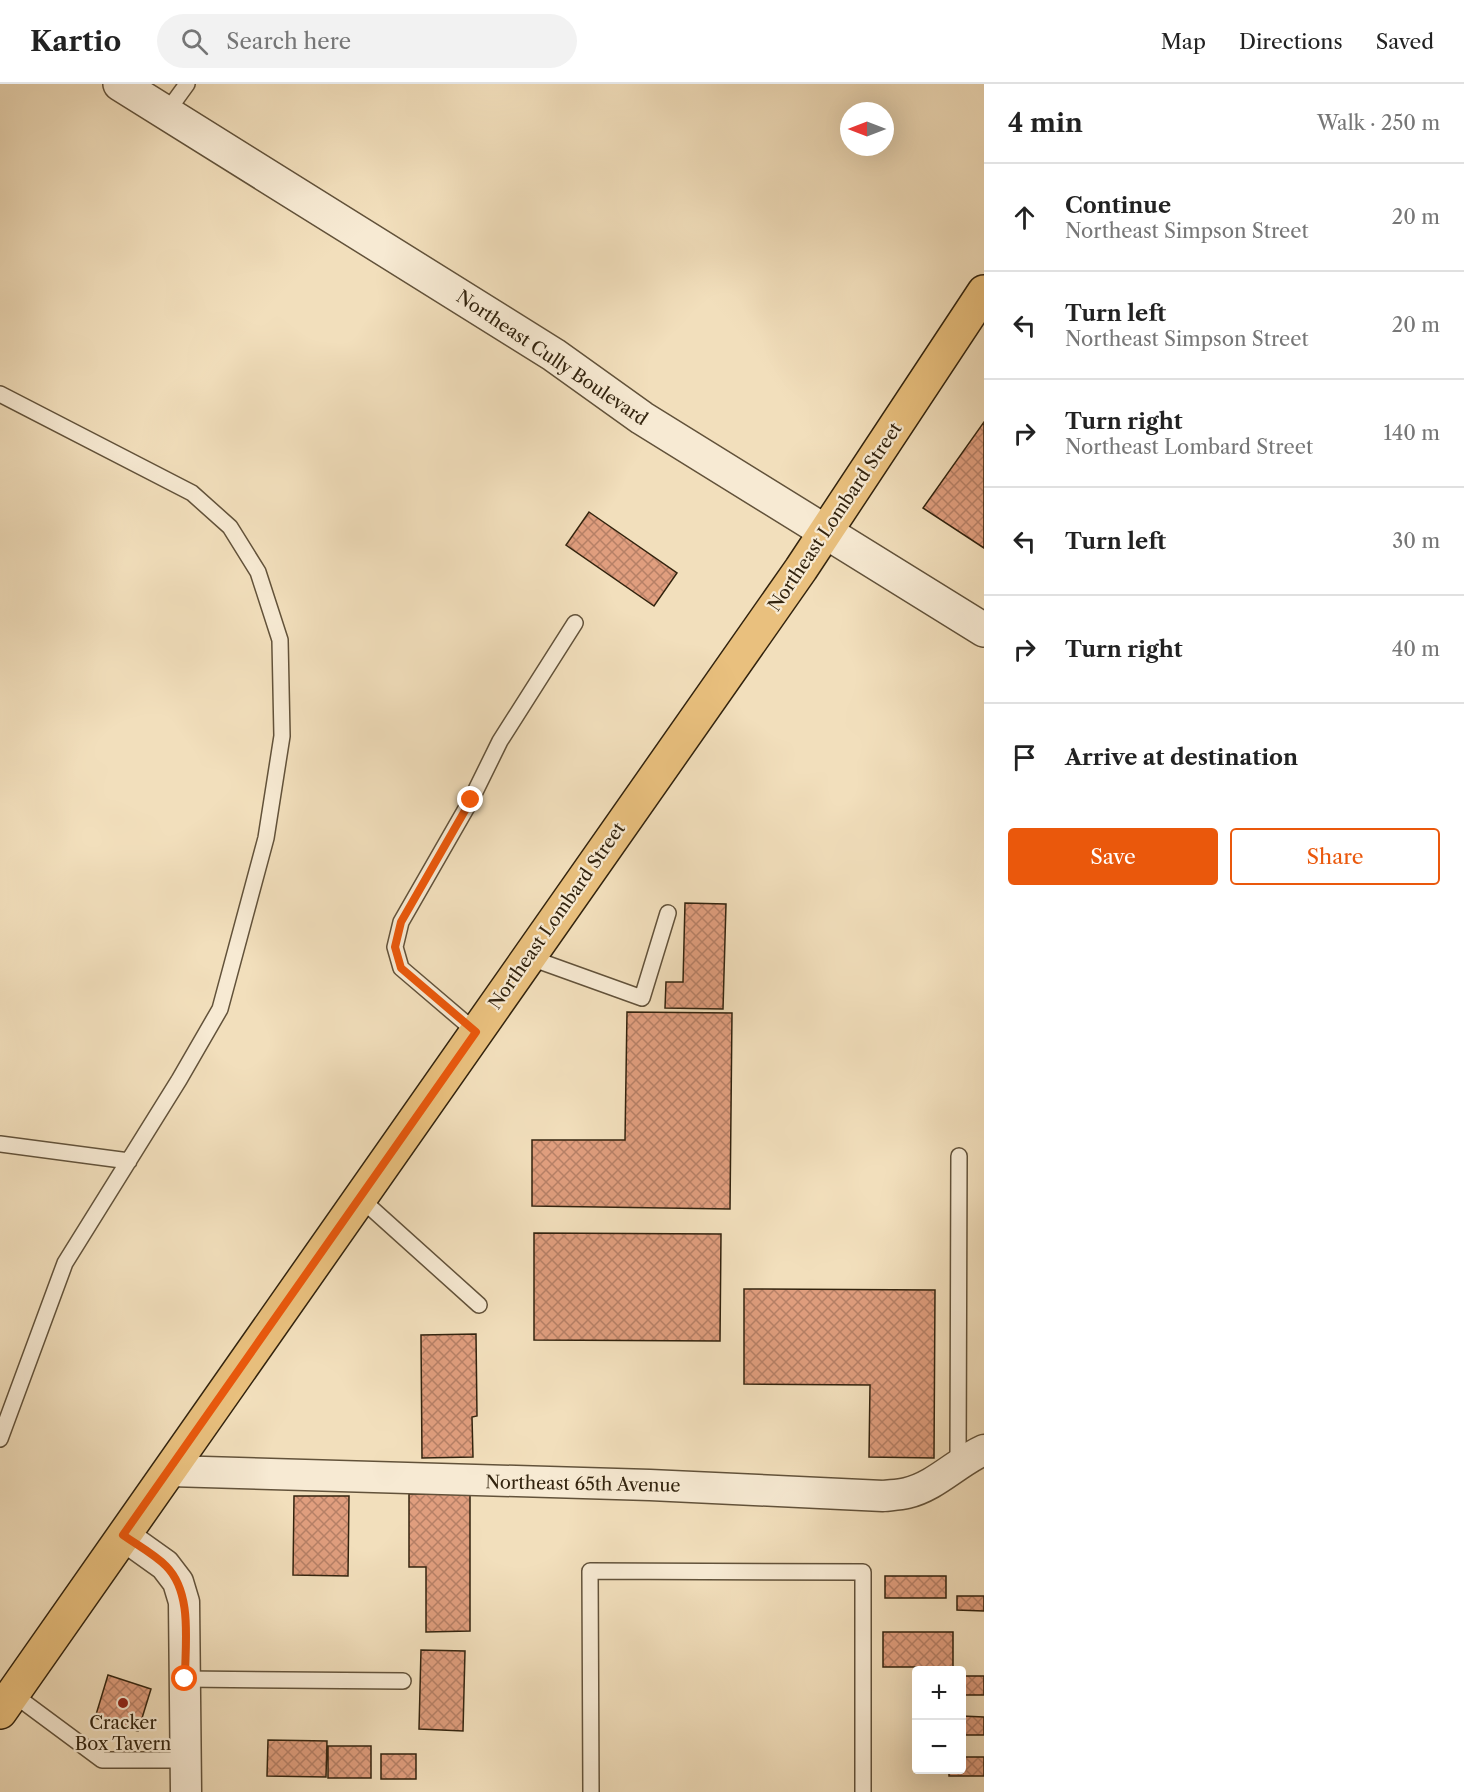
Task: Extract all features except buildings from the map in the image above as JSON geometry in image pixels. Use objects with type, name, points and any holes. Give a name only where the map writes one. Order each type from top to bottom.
[{"type":"main road","name":"Northeast Lombard Street","points":[[6,1703],[826,532],[984,292]]},
{"type":"street","name":"Northeast Cully Boulevard","points":[[120,84],[554,355],[642,418],[984,630]]},
{"type":"street","name":"Northeast 65th Avenue","points":[[170,1471],[650,1485],[883,1496],[907,1493],[930,1484],[971,1456],[984,1450]]},
{"type":"street","points":[[123,1535],[165,1565],[178,1582],[184,1602],[186,1792]]},
{"type":"lane","points":[[166,113],[187,84]]},
{"type":"lane","points":[[0,394],[192,493],[230,527],[258,572],[280,640],[282,736],[266,838],[220,1009],[179,1080],[65,1263],[0,1439]]},
{"type":"lane","points":[[476,1032],[401,968],[395,947],[401,922],[471,800],[500,741],[574,623]]},
{"type":"lane","points":[[528,957],[642,998],[668,913]]},
{"type":"lane","points":[[0,1144],[129,1161]]},
{"type":"lane","points":[[958,1465],[959,1156]]},
{"type":"lane","points":[[360,1198],[479,1305]]},
{"type":"lane","points":[[591,1792],[590,1571],[863,1572],[863,1792]]},
{"type":"lane","points":[[185,1679],[403,1681]]},
{"type":"lane","points":[[6,1703],[102,1760],[186,1760]]},
{"type":"place","name":"Cracker Box Tavern","points":[[123,1703]]},
{"type":"route","points":[[185,1679],[184,1602],[178,1582],[165,1565],[123,1535],[476,1032],[401,968],[395,947],[401,922],[471,800]]}]
